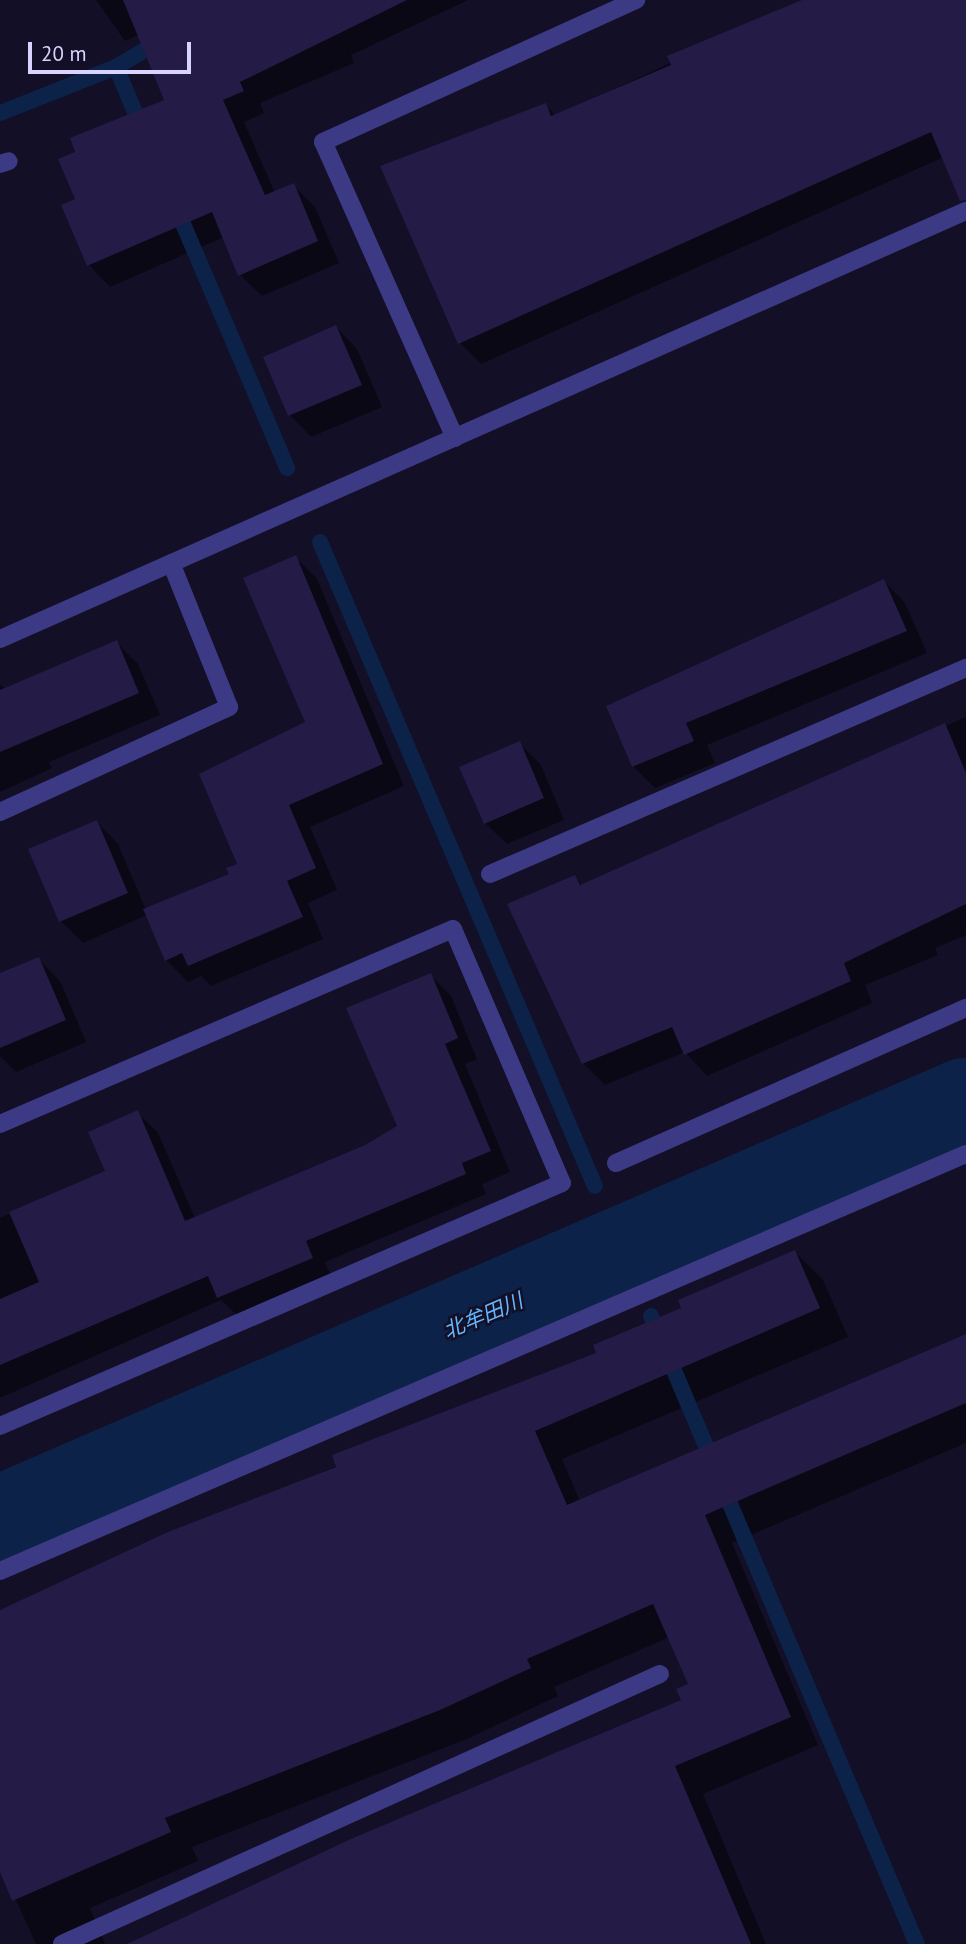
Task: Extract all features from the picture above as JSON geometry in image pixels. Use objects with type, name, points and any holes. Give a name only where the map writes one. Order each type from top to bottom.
[{"type":"street","points":[[455,438],[323,142],[636,0]]},
{"type":"street","points":[[0,639],[966,211]]},
{"type":"street","points":[[0,813],[229,708],[171,563]]},
{"type":"street","points":[[489,874],[966,668]]},
{"type":"street","points":[[0,1124],[453,929],[562,1183],[0,1426]]},
{"type":"street","points":[[616,1163],[966,1008]]},
{"type":"street","points":[[0,1571],[966,1154]]},
{"type":"street","points":[[62,1944],[660,1675]]},
{"type":"building","points":[[123,0],[407,0],[240,82],[244,91],[223,100],[265,195],[294,183],[318,241],[238,276],[212,212],[87,266],[61,205],[75,199],[58,159],[75,152],[70,138],[164,100]]},
{"type":"building","points":[[802,0],[966,0],[966,200],[960,201],[931,132],[458,344],[380,166],[546,103],[551,116],[671,65],[667,56]]},
{"type":"building","points":[[336,325],[362,385],[288,416],[263,357]]},
{"type":"building","points":[[296,555],[383,764],[289,805],[316,868],[287,881],[303,917],[188,966],[182,953],[165,961],[143,909],[229,874],[226,868],[237,864],[199,774],[305,722],[243,578]]},
{"type":"building","points":[[884,579],[907,631],[686,723],[694,741],[632,767],[606,706]]},
{"type":"building","points":[[117,640],[139,693],[0,752],[0,690]]},
{"type":"building","points":[[945,723],[966,773],[966,904],[844,963],[851,981],[684,1055],[672,1027],[582,1064],[507,904],[575,875],[580,885]]},
{"type":"building","points":[[520,741],[544,798],[484,824],[459,767]]},
{"type":"building","points":[[97,820],[128,893],[59,922],[28,849]]},
{"type":"building","points":[[39,957],[66,1020],[0,1048],[0,973]]},
{"type":"building","points":[[431,973],[458,1038],[445,1044],[491,1151],[462,1163],[466,1174],[306,1241],[313,1258],[217,1298],[208,1276],[0,1365],[0,1299],[39,1282],[9,1212],[105,1171],[88,1132],[138,1110],[185,1221],[365,1145],[397,1126],[346,1008]]},
{"type":"building","points":[[795,1250],[820,1308],[535,1431],[567,1505],[966,1334],[966,1403],[705,1515],[791,1717],[675,1766],[751,1944],[127,1944],[353,1838],[681,1700],[676,1689],[688,1684],[653,1604],[527,1659],[531,1668],[440,1710],[165,1818],[171,1832],[12,1901],[0,1872],[0,1610],[168,1532],[336,1467],[332,1455],[596,1353],[593,1345],[681,1308],[678,1300]]},
{"type":"waterway","points":[[0,113],[116,67],[160,41]]},
{"type":"waterway","points":[[116,67],[142,129]]},
{"type":"waterway","points":[[175,205],[287,468]]},
{"type":"waterway","points":[[320,542],[595,1186]]},
{"type":"waterway","name":"北牟田川","points":[[0,1525],[966,1107]]},
{"type":"waterway","points":[[651,1316],[714,1465]]},
{"type":"waterway","points":[[722,1485],[917,1944]]}]
